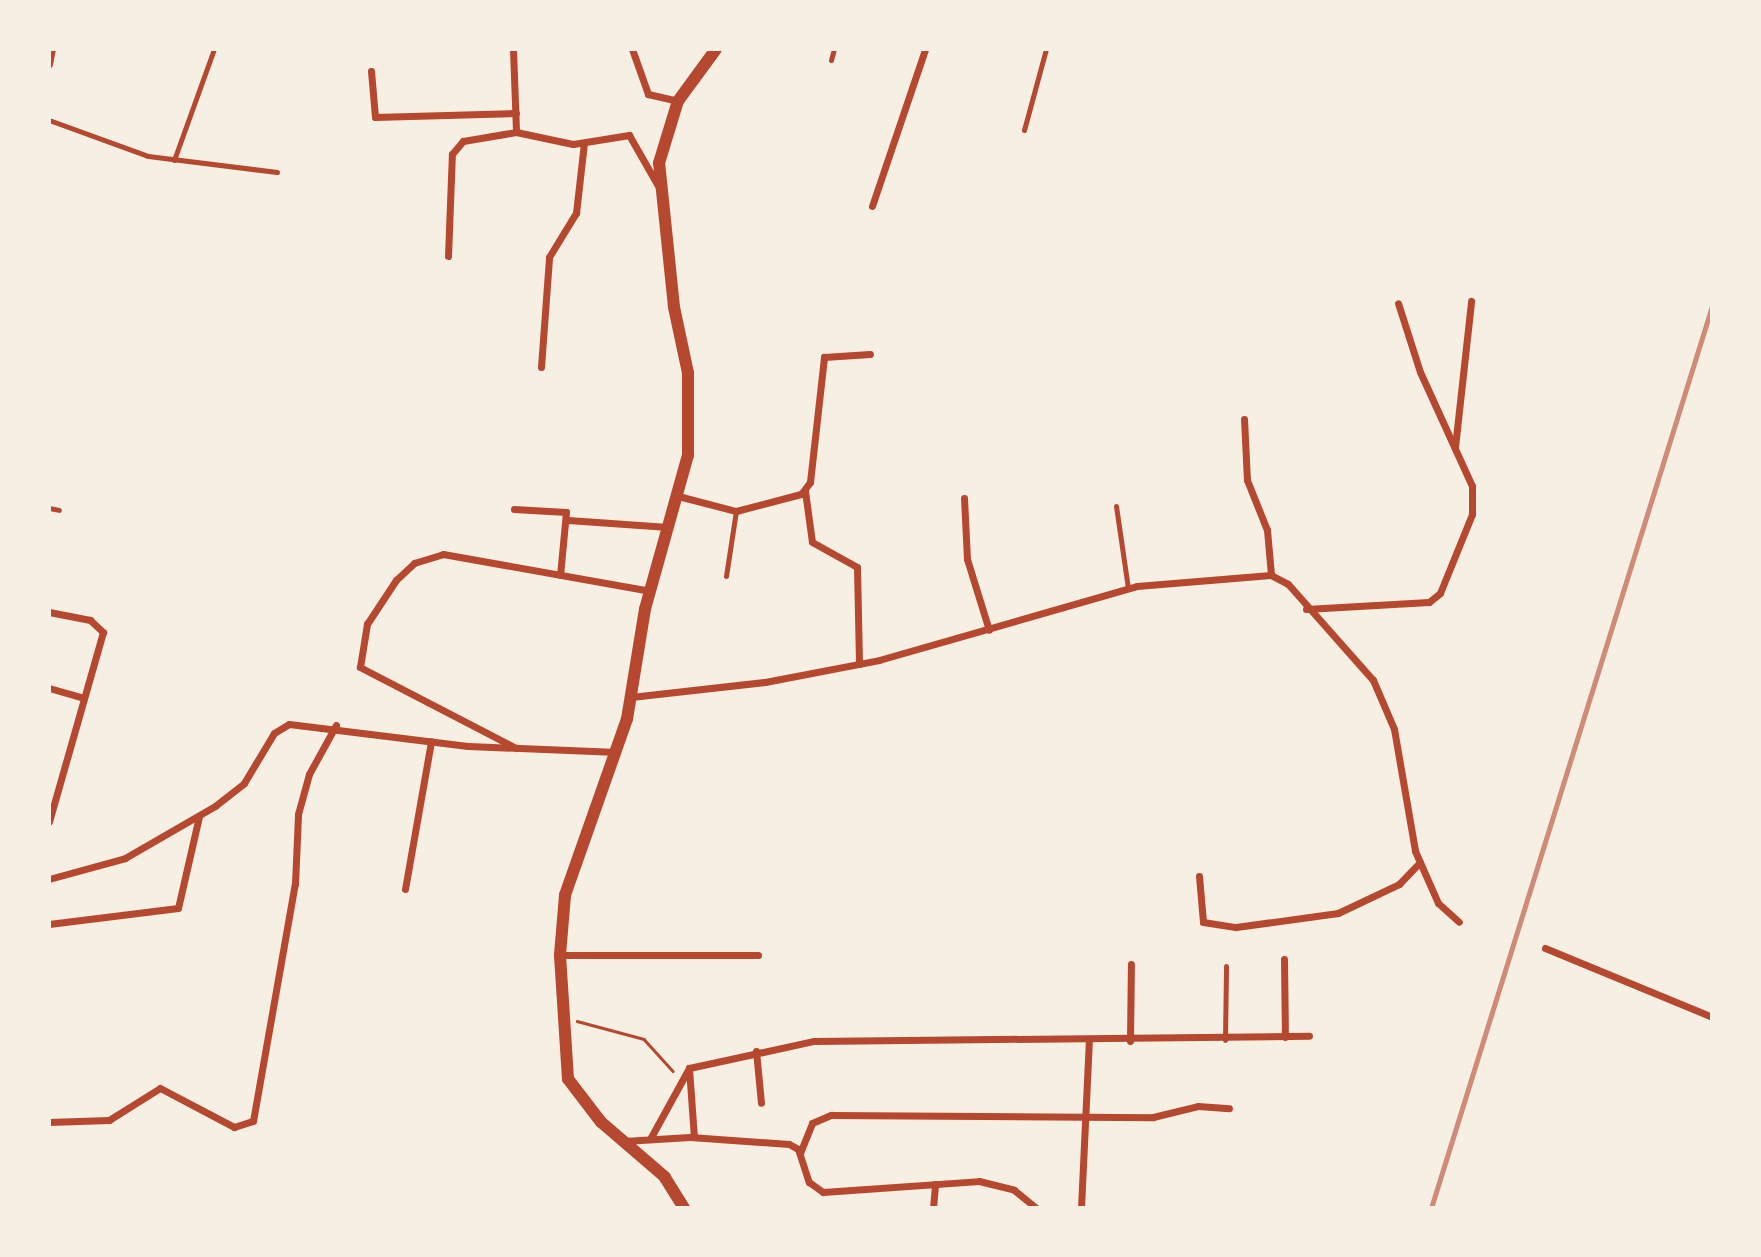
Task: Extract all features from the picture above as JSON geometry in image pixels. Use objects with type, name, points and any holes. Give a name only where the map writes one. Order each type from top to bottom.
[{"type":"street","points":[[49,64],[52,49]]},
{"type":"street","points":[[513,49],[516,132]]},
{"type":"street","points":[[632,49],[648,94],[678,100]]},
{"type":"street","points":[[684,1208],[665,1177],[624,1142],[568,1079],[561,1017],[560,955],[565,895],[618,752],[651,591],[678,496],[692,424],[659,163],[678,100],[716,49]]},
{"type":"street","points":[[872,206],[925,49]]},
{"type":"street","points":[[370,71],[375,117],[516,113]]},
{"type":"street","points":[[448,256],[453,150],[472,138],[516,132],[584,143],[633,136],[661,191]]},
{"type":"street","points":[[541,367],[549,257],[576,213],[584,143]]},
{"type":"street","points":[[1455,448],[1471,301]]},
{"type":"street","points":[[1306,609],[1423,604],[1440,593],[1474,505],[1455,448],[1398,303]]},
{"type":"street","points":[[859,664],[857,567],[814,544],[805,491],[824,357],[870,354]]},
{"type":"street","points":[[1244,419],[1247,481],[1267,530],[1271,575]]},
{"type":"street","points":[[678,496],[736,511],[805,491]]},
{"type":"street","points":[[964,498],[969,572],[989,630]]},
{"type":"street","points":[[514,509],[562,511],[568,520],[560,575]]},
{"type":"street","points":[[568,520],[669,527]]},
{"type":"street","points":[[517,748],[486,727],[366,673],[358,653],[379,601],[414,563],[431,556],[467,555],[651,591]]},
{"type":"street","points":[[631,696],[859,664],[989,630],[1128,588],[1271,575],[1288,584],[1306,609],[1362,662],[1384,701],[1420,862],[1443,909],[1459,922]]},
{"type":"street","points":[[49,612],[102,627],[49,821]]},
{"type":"street","points":[[49,688],[84,698]]},
{"type":"street","points":[[49,879],[125,858],[199,816],[244,783],[279,728],[336,725],[431,741],[618,752]]},
{"type":"street","points":[[49,1122],[108,1120],[160,1088],[234,1127],[253,1121],[295,884],[298,814],[309,774],[336,725]]},
{"type":"street","points":[[405,889],[431,741]]},
{"type":"street","points":[[49,924],[178,908],[199,816]]},
{"type":"street","points":[[1199,876],[1203,922],[1236,928],[1338,913],[1399,884],[1420,862]]},
{"type":"street","points":[[1545,948],[1712,1017]]},
{"type":"street","points":[[560,955],[758,955]]},
{"type":"street","points":[[1284,959],[1285,1037]]},
{"type":"street","points":[[1130,1041],[1131,964]]},
{"type":"street","points":[[650,1139],[679,1078],[689,1068],[757,1051],[852,1038],[1225,1041],[1309,1036]]},
{"type":"street","points":[[1081,1208],[1090,1041]]},
{"type":"street","points":[[757,1051],[761,1103]]},
{"type":"street","points":[[689,1068],[694,1137]]},
{"type":"street","points":[[800,1153],[812,1123],[823,1116],[1162,1117],[1198,1106],[1229,1108]]},
{"type":"street","points":[[624,1142],[694,1137],[789,1144],[800,1153],[806,1176],[823,1192],[992,1182],[1036,1208]]},
{"type":"street","points":[[933,1208],[935,1184]]},
{"type":"lane","points":[[174,160],[214,49]]},
{"type":"lane","points":[[831,60],[834,49]]},
{"type":"lane","points":[[1024,130],[1046,49]]},
{"type":"lane","points":[[49,120],[174,160],[277,172]]},
{"type":"lane","points":[[1116,506],[1128,588]]},
{"type":"lane","points":[[49,508],[59,510]]},
{"type":"lane","points":[[726,576],[736,511]]},
{"type":"lane","points":[[1225,1041],[1226,966]]},
{"type":"path","points":[[561,1017],[644,1039],[679,1078]]},
{"type":"railway","points":[[1431,1208],[1712,306]]}]
